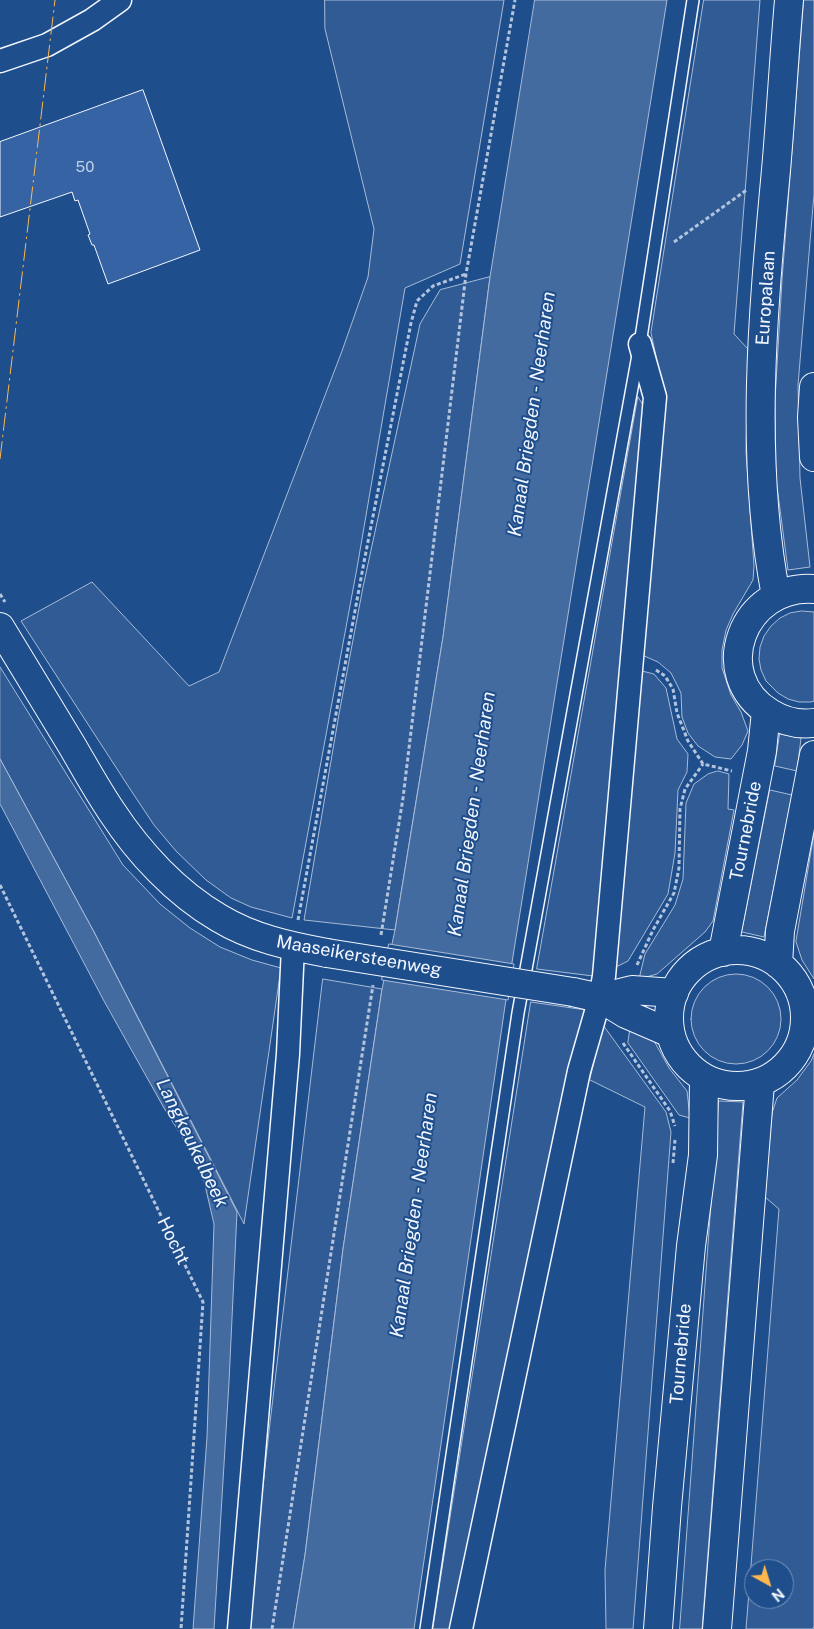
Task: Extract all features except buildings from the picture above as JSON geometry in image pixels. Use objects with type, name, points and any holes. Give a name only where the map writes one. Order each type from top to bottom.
[{"type":"main road","name":"Europalaan","points":[[776,596],[764,521],[761,431],[763,330],[767,260],[789,0]]},
{"type":"main road","points":[[814,387],[812,418],[814,457]]},
{"type":"main road","points":[[814,589],[794,590],[776,596],[760,607],[748,621],[738,651],[740,674],[753,699],[766,710],[787,721],[807,724],[814,723]]},
{"type":"main road","name":"Maaseikersteenweg","points":[[3,615],[112,812],[150,861],[175,884],[218,918],[238,928],[293,947],[573,992],[600,998],[625,1013],[674,992]]},
{"type":"main road","name":"Tournebride","points":[[723,952],[762,751],[766,710]]},
{"type":"main road","points":[[778,964],[780,931],[814,755]]},
{"type":"main road","points":[[747,951],[766,956],[778,964],[791,976],[798,986],[806,1016],[803,1037],[792,1058],[779,1072],[760,1082],[747,1086],[733,1087],[713,1083],[693,1071],[675,1047],[668,1020],[674,992],[686,972],[706,958],[723,952],[747,951]]},
{"type":"main road","points":[[625,1013],[670,1033]]},
{"type":"main road","name":"Tournebride","points":[[658,1629],[667,1507],[691,1246],[703,1155],[704,1078]]},
{"type":"main road","points":[[717,1629],[760,1082]]},
{"type":"street","points":[[0,61],[47,45],[92,20],[120,0]]},
{"type":"street","points":[[461,1629],[579,1071],[600,998],[606,967],[654,396],[640,344]]},
{"type":"street","points":[[238,1629],[288,1054],[293,947]]},
{"type":"lane","points":[[426,1629],[518,1012],[640,344],[693,0]]},
{"type":"path","points":[[293,947],[360,581],[411,323],[417,301],[434,286],[466,274],[515,0]]},
{"type":"path","points":[[653,258],[776,168]]},
{"type":"path","points":[[0,594],[3,615]]},
{"type":"path","points":[[631,665],[651,667],[665,676],[673,689],[677,713],[688,741],[703,764],[732,771]]},
{"type":"path","points":[[673,1172],[675,1125],[625,1013],[637,963],[674,894],[679,868],[680,809],[685,789],[703,764]]},
{"type":"path","name":"Hocht","points":[[0,885],[203,1302],[181,1629]]},
{"type":"shaded area","points":[[325,0],[504,0],[460,264],[405,288],[357,568],[292,918],[251,907],[231,898],[206,880],[176,851],[154,825],[21,621],[92,582],[189,686],[219,672],[342,351],[368,277],[374,229],[325,29]]},
{"type":"shaded area","points":[[704,0],[760,0],[734,334],[748,349],[746,452],[754,566],[753,580],[733,614],[726,630],[722,650],[722,668],[731,695],[741,712],[748,731],[742,745],[731,759],[715,757],[698,746],[688,733],[682,717],[681,693],[671,673],[658,662],[642,655],[664,393],[651,333]]},
{"type":"shaded area","points":[[804,0],[814,0],[814,194],[798,385],[800,478],[810,567],[788,570],[776,479],[775,400],[782,280]]},
{"type":"shaded area","points":[[490,277],[443,637],[395,930],[304,920],[363,587],[420,324],[440,290]]},
{"type":"shaded area","points":[[638,397],[645,408],[593,976],[537,969]]},
{"type":"shaded area","points":[[814,612],[814,701],[811,702],[799,702],[788,699],[778,693],[766,681],[759,659],[760,647],[764,636],[771,626],[780,618],[790,613]]},
{"type":"shaded area","points":[[0,667],[123,865],[160,904],[190,928],[220,947],[252,960],[281,968],[244,1224],[94,932],[0,759]]},
{"type":"shaded area","points":[[638,670],[654,674],[666,688],[677,739],[688,754],[687,772],[678,790],[675,853],[668,894],[628,961],[612,969]]},
{"type":"shaded area","points":[[780,734],[801,738],[797,771],[775,766]]},
{"type":"shaded area","points":[[718,771],[729,774],[728,809],[734,810],[713,921],[705,932],[657,974],[639,979],[645,954],[675,905],[683,879],[686,803],[694,784],[708,774]]},
{"type":"shaded area","points":[[770,790],[792,795],[764,937],[742,932]]},
{"type":"shaded area","points":[[814,834],[814,979],[802,960],[796,942]]},
{"type":"shaded area","points":[[727,974],[745,974],[761,981],[774,994],[781,1010],[781,1028],[774,1044],[761,1057],[745,1064],[727,1064],[711,1057],[698,1044],[691,1028],[691,1010],[698,994],[711,981]]},
{"type":"shaded area","points":[[323,979],[382,989],[343,1249],[305,1555],[293,1629],[247,1629],[270,1423]]},
{"type":"shaded area","points":[[531,1002],[586,1010],[451,1629],[433,1629]]},
{"type":"shaded area","points":[[631,1024],[653,1039],[669,1068],[687,1091],[690,1118],[679,1115],[628,1043]]},
{"type":"shaded area","points":[[603,1025],[666,1112],[671,1132],[633,1629],[606,1629],[605,1570],[645,1107],[590,1080]]},
{"type":"shaded area","points":[[814,1054],[814,1626],[813,1629],[746,1629],[748,1609],[794,1609],[794,1559],[752,1559],[779,1209],[765,1197],[772,1113],[777,1098],[797,1080]]},
{"type":"shaded area","points":[[719,1101],[743,1102],[702,1629],[680,1629]]},
{"type":"water","name":"Kanaal Briegden - Neerharen","points":[[535,0],[667,0],[505,1006],[414,1629],[293,1629],[305,1555],[343,1249],[382,989],[395,930],[443,637],[490,277]]},
{"type":"water","name":"Langkeukelbeek","points":[[0,759],[94,932],[237,1212],[214,1629],[193,1629],[207,1437],[214,1224],[204,1181],[191,1151],[164,1108],[104,1001],[0,804]]},
{"type":"pier","points":[[389,944],[514,964],[508,1000],[382,980]]},
{"type":"power","points":[[0,459],[55,0]]}]
